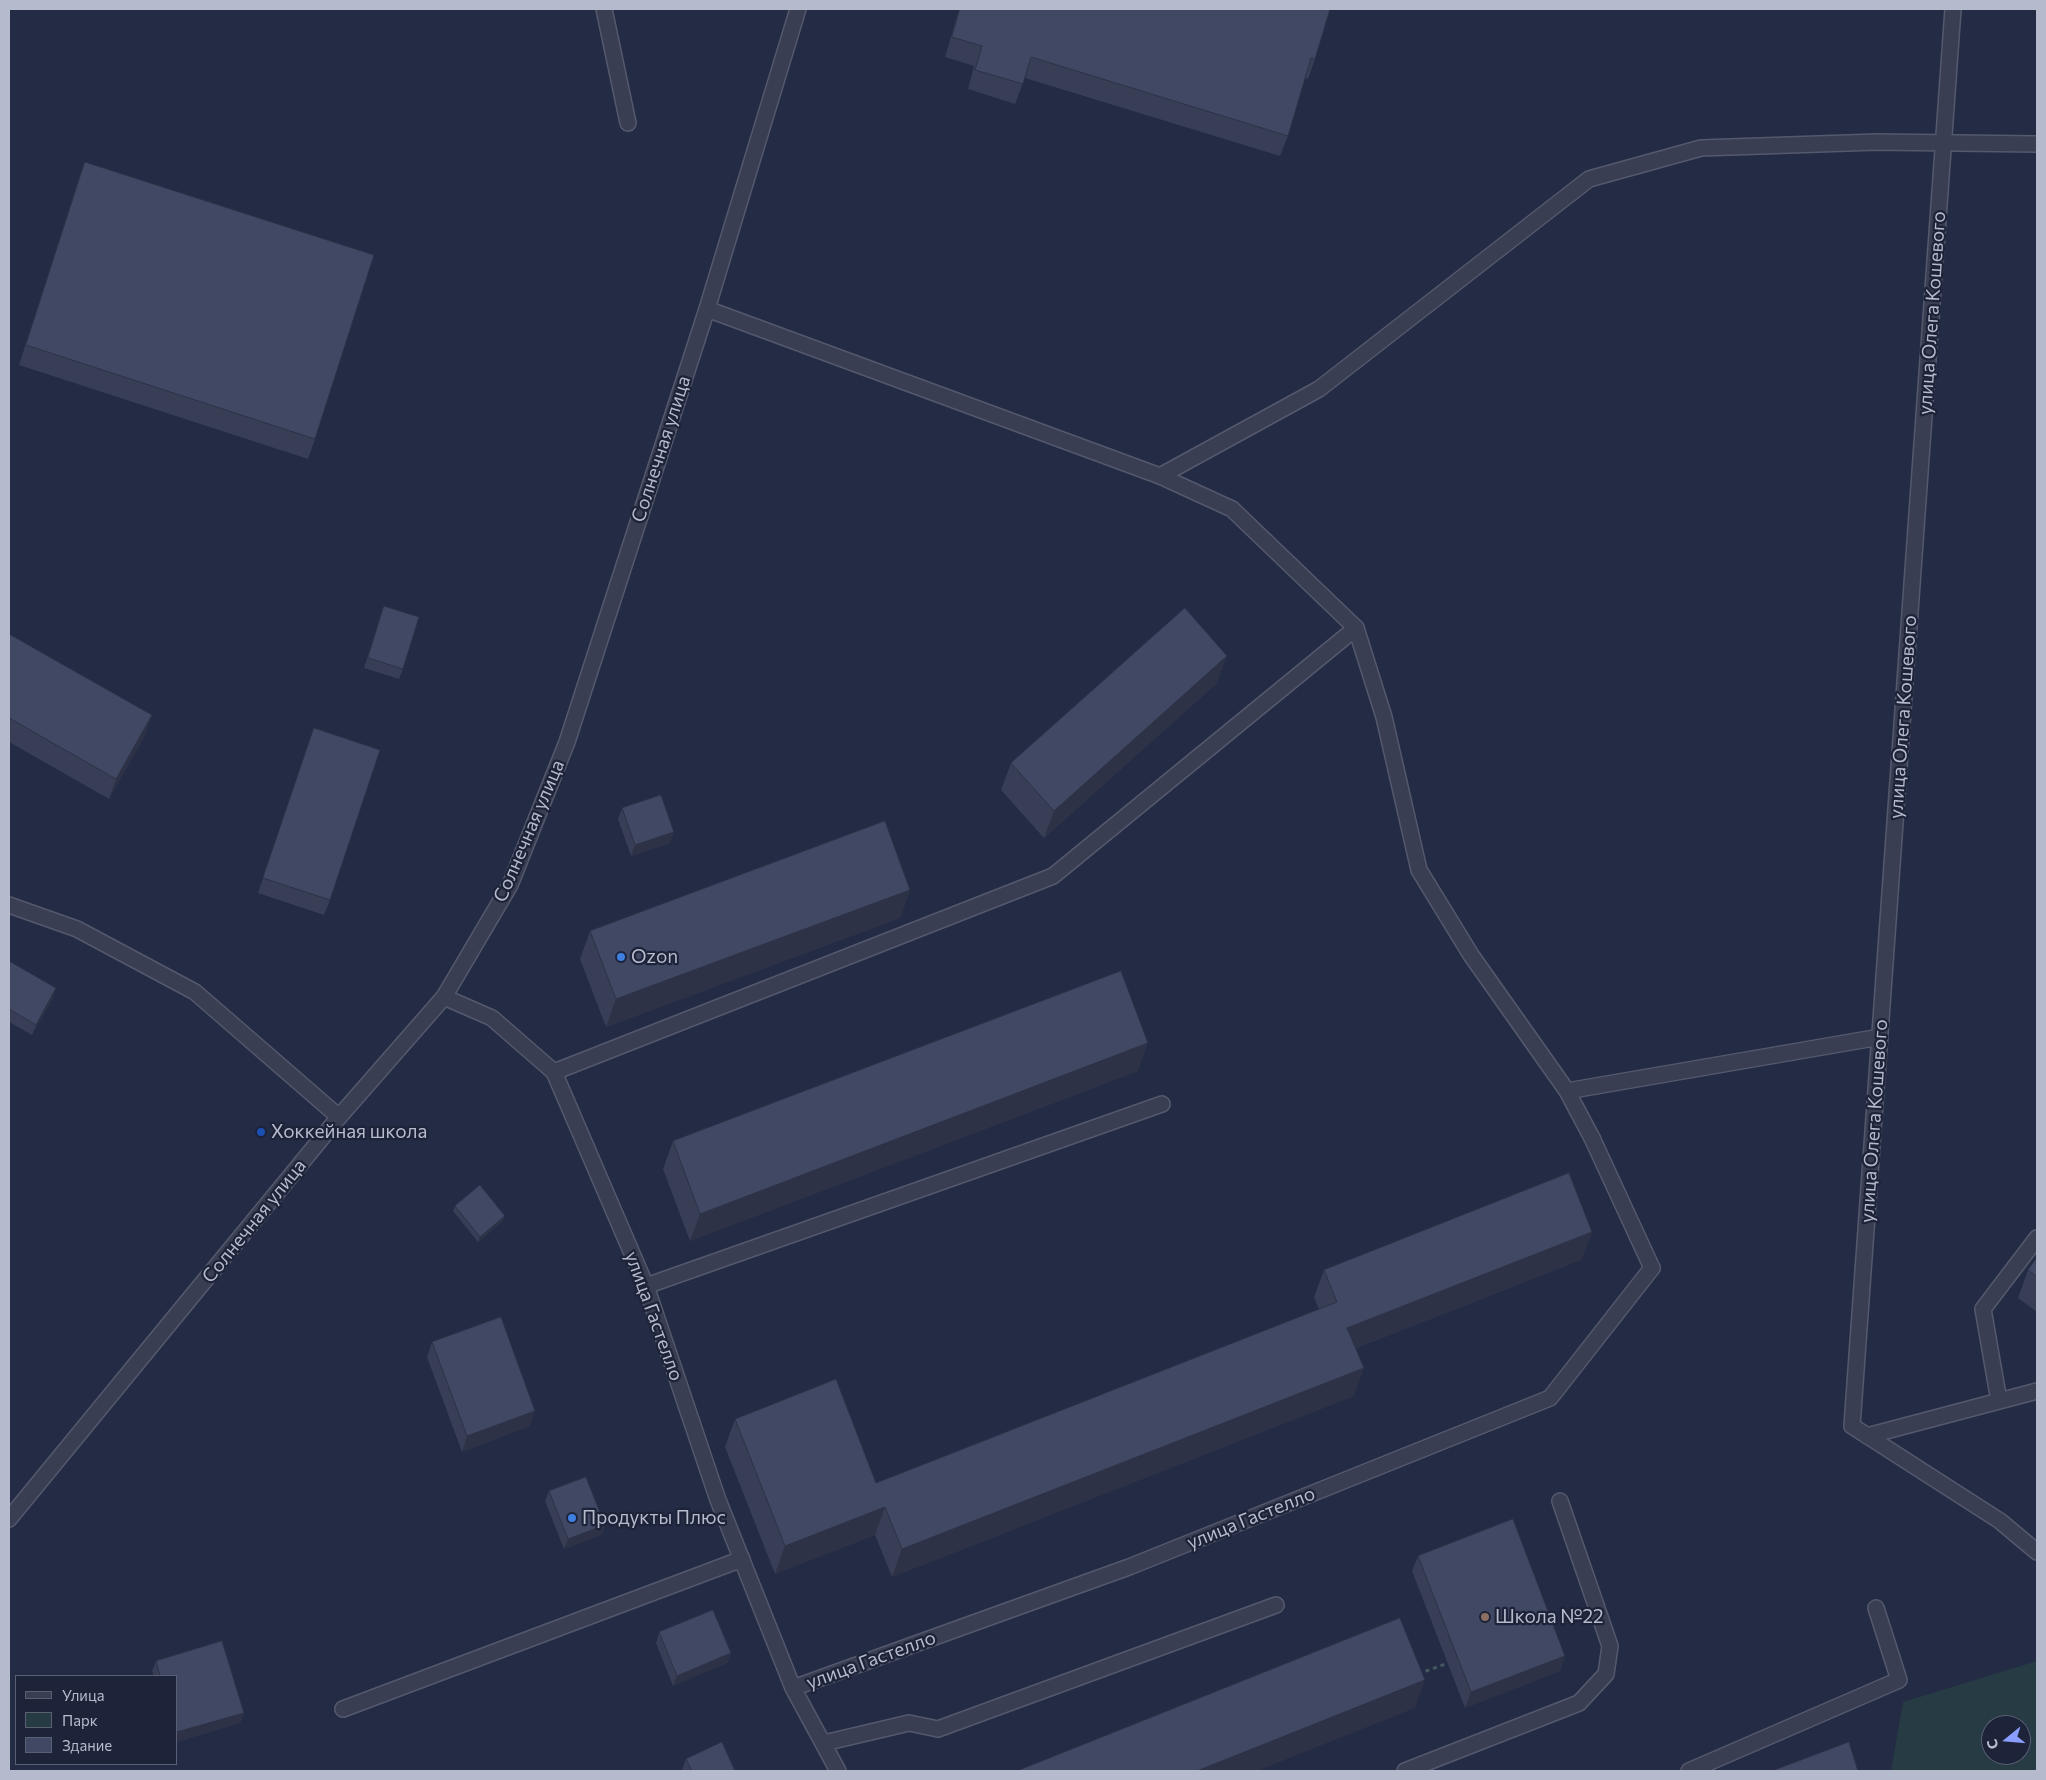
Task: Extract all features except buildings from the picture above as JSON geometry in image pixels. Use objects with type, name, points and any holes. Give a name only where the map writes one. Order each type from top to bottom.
[{"type":"street","points":[[604,9],[628,123]]},
{"type":"street","name":"Солнечная улица","points":[[9,1519],[339,1117],[444,997],[510,885],[567,742],[707,309],[798,9]]},
{"type":"street","name":"улица Олега Кошевого","points":[[1867,1436],[1852,1426],[1953,9]]},
{"type":"street","points":[[1160,476],[1319,389],[1590,179],[1701,148],[1877,142],[2037,144]]},
{"type":"street","points":[[707,309],[1160,476],[1232,509],[1356,628],[1384,717],[1419,870],[1470,955],[1567,1091],[1880,1038]]},
{"type":"street","points":[[554,1072],[1053,876],[1356,628]]},
{"type":"street","points":[[9,905],[77,929],[196,992],[339,1117]]},
{"type":"street","name":"улица Гастелло","points":[[444,997],[492,1018],[554,1072],[646,1286],[718,1500],[793,1688],[838,1771]]},
{"type":"street","name":"улица Гастелло","points":[[793,1688],[1129,1567],[1550,1398],[1652,1268],[1592,1138],[1567,1091]]},
{"type":"street","points":[[646,1286],[1162,1104]]},
{"type":"street","points":[[2000,1401],[1983,1309],[2037,1238]]},
{"type":"street","points":[[1867,1436],[2037,1391]]},
{"type":"street","points":[[1867,1436],[2000,1522],[2037,1552]]},
{"type":"street","points":[[1405,1771],[1579,1703],[1606,1674],[1610,1646],[1560,1501]]},
{"type":"street","points":[[343,1709],[742,1559]]},
{"type":"street","points":[[824,1743],[909,1723],[938,1729],[1276,1605]]},
{"type":"street","points":[[1688,1771],[1899,1680],[1876,1608]]},
{"type":"path","points":[[1412,1676],[1448,1663]]},
{"type":"green space","points":[[2037,1661],[2037,1771],[1891,1771],[1903,1702]]},
{"type":"place","name":"Ozon","points":[[621,957]]},
{"type":"place","name":"Хоккейная школа","points":[[261,1132]]},
{"type":"place","name":"Продукты Плюс","points":[[572,1518]]},
{"type":"place","name":"Школа №22","points":[[1485,1617]]}]
